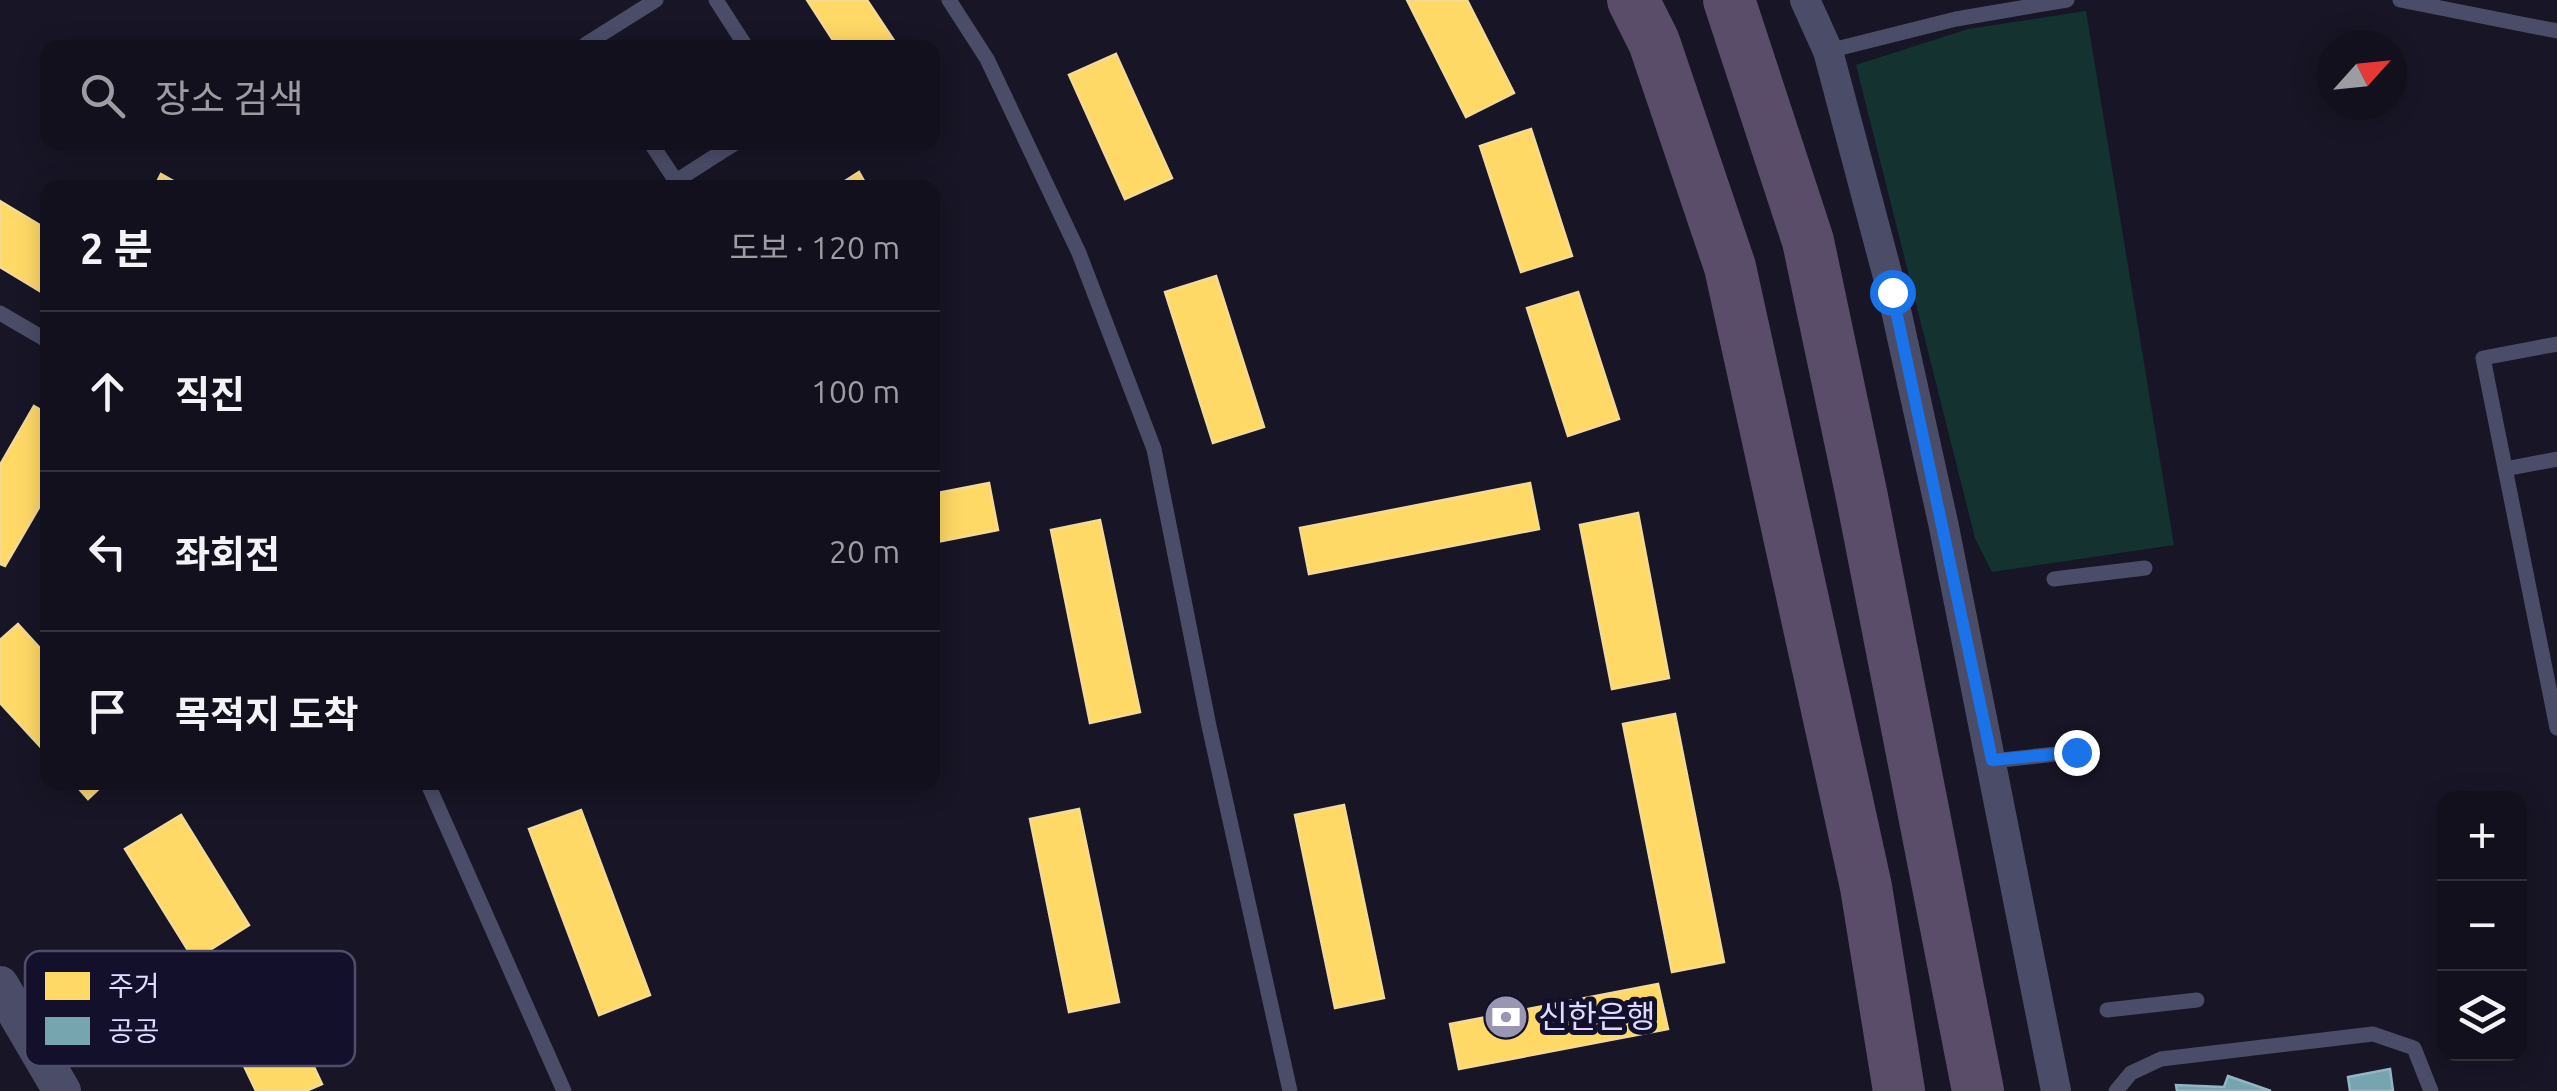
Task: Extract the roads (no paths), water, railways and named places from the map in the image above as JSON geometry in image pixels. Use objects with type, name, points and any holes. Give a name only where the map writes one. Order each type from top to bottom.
[{"type":"highway","points":[[1633,0],[1654,42],[1730,267],[1866,887],[1899,1091]]},
{"type":"highway","points":[[1729,0],[1808,240],[1978,1091]]},
{"type":"street","points":[[1805,0],[1828,51],[1892,292],[1992,760],[2056,1091]]},
{"type":"street","points":[[0,985],[25,1028]]},
{"type":"street","points":[[47,1066],[62,1091]]},
{"type":"lane","points":[[592,40],[656,0]]},
{"type":"lane","points":[[716,0],[742,40]]},
{"type":"lane","points":[[949,0],[987,58],[1079,253],[1154,449],[1209,726],[1290,1091]]},
{"type":"lane","points":[[1828,51],[1956,19],[2066,0]]},
{"type":"lane","points":[[2400,0],[2557,31]]},
{"type":"lane","points":[[655,150],[675,180]]},
{"type":"lane","points":[[679,180],[726,150]]},
{"type":"lane","points":[[0,313],[40,336]]},
{"type":"lane","points":[[2557,344],[2483,358],[2557,728]]},
{"type":"lane","points":[[2505,469],[2557,459]]},
{"type":"lane","points":[[2054,578],[2145,568]]},
{"type":"lane","points":[[1992,760],[2076,752]]},
{"type":"lane","points":[[431,790],[564,1091]]},
{"type":"lane","points":[[2107,1010],[2198,1000]]},
{"type":"lane","points":[[2116,1091],[2131,1073],[2161,1059],[2373,1034],[2414,1048],[2431,1091]]},
{"type":"place","name":"신한은행","points":[[1506,1017]]}]
